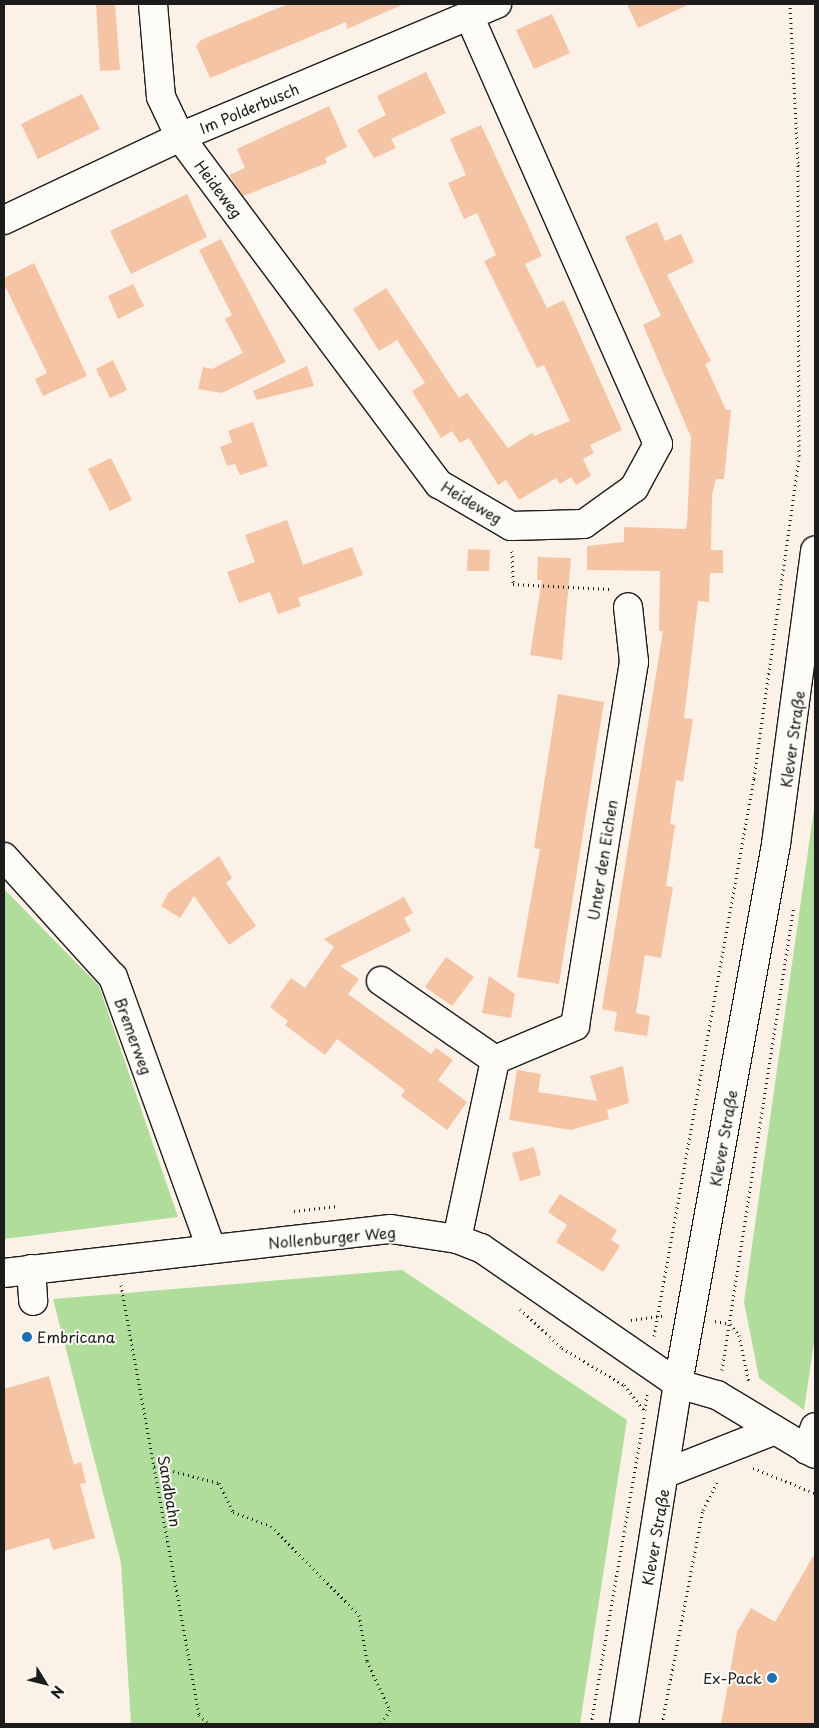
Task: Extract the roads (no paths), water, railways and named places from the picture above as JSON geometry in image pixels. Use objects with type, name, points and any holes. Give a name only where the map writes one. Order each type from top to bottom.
[{"type":"street","name":"Heideweg","points":[[153,4],[161,97],[180,137],[438,484],[511,526],[584,524],[634,488],[658,444],[469,16]]},
{"type":"street","name":"Im Polderbusch","points":[[4,220],[180,137],[497,4]]},
{"type":"street","name":"Klever Straße","points":[[624,1724],[666,1473],[678,1384],[776,844],[815,551]]},
{"type":"street","name":"Unter den Eichen","points":[[495,1060],[575,1026],[634,662],[628,607]]},
{"type":"street","name":"Bremerweg","points":[[4,856],[112,977],[211,1248]]},
{"type":"street","points":[[381,981],[495,1060],[457,1239]]},
{"type":"street","name":"Nollenburger Weg","points":[[4,1273],[116,1257],[391,1229],[457,1239],[481,1248],[650,1367],[678,1384],[718,1395],[775,1430],[813,1444]]},
{"type":"street","points":[[31,1269],[32,1301]]},
{"type":"street","points":[[666,1473],[775,1430]]},
{"type":"place","name":"Embricana","points":[[27,1337]]},
{"type":"place","name":"Ex-Pack","points":[[772,1678]]}]
